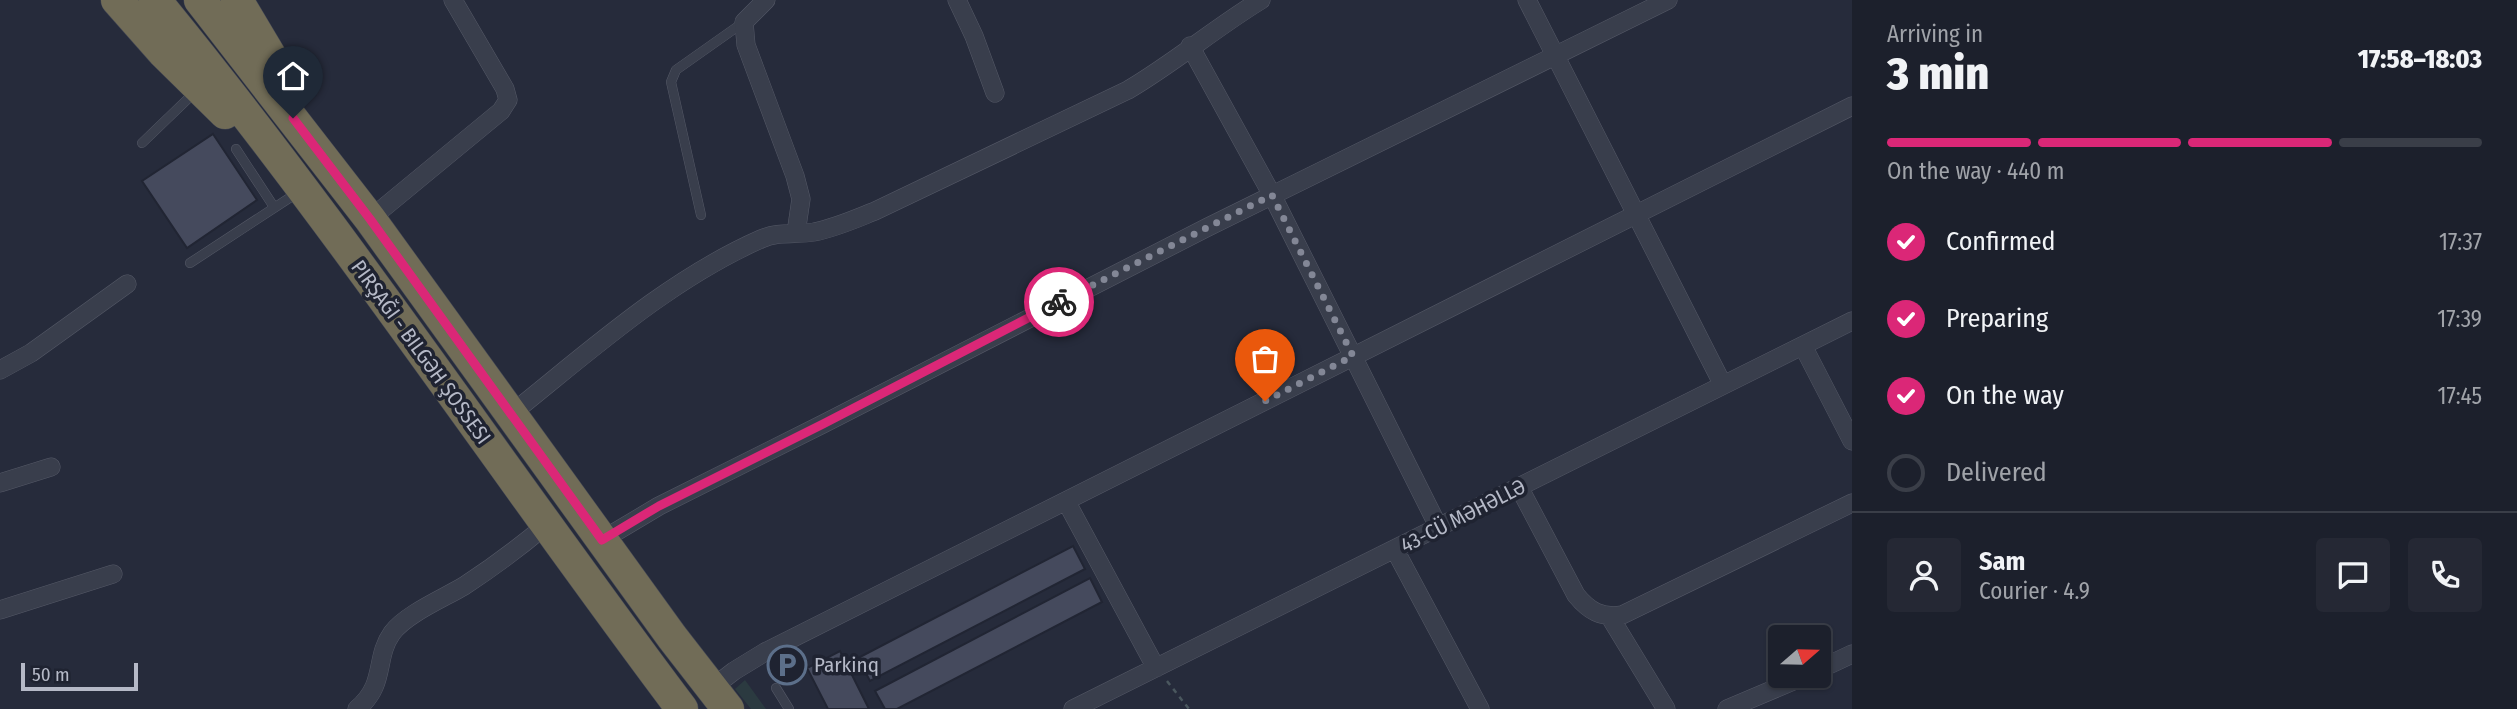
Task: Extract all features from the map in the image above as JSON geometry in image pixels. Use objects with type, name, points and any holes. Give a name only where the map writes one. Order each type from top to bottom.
[{"type":"highway","points":[[117,0],[198,88],[304,188]]},
{"type":"highway","points":[[155,0],[304,188],[682,709]]},
{"type":"highway","points":[[200,0],[360,206],[720,698]]},
{"type":"highway","points":[[237,0],[360,206]]},
{"type":"street","points":[[360,206],[501,111],[508,100],[505,89],[453,0]]},
{"type":"street","points":[[766,0],[744,22],[746,45],[795,176],[801,199],[796,233]]},
{"type":"street","points":[[957,0],[974,36],[995,93]]},
{"type":"street","points":[[511,414],[671,289],[730,254],[764,238],[778,234],[812,232],[875,211],[1128,90],[1261,0]]},
{"type":"street","points":[[1527,0],[1723,385]]},
{"type":"street","points":[[602,540],[659,506],[1272,195],[1668,0]]},
{"type":"street","points":[[1190,46],[1272,195],[1439,528]]},
{"type":"street","points":[[720,698],[734,671],[765,652],[1852,106]]},
{"type":"street","points":[[0,370],[31,353],[127,284]]},
{"type":"street","name":"43-CÜ MƏHƏLLƏ","points":[[1073,709],[1852,321]]},
{"type":"street","points":[[1802,346],[1852,441]]},
{"type":"street","points":[[0,483],[51,467]]},
{"type":"street","points":[[1519,487],[1576,595],[1595,613],[1610,617],[1622,615],[1852,503]]},
{"type":"street","points":[[1066,500],[1156,668]]},
{"type":"street","points":[[358,709],[372,695],[377,684],[392,633],[406,621],[486,571],[546,525]]},
{"type":"street","points":[[1395,550],[1480,709]]},
{"type":"street","points":[[0,610],[113,574]]},
{"type":"street","points":[[1610,617],[1666,709]]},
{"type":"street","points":[[1831,664],[1852,654]]},
{"type":"street","points":[[1727,709],[1777,688]]},
{"type":"lane","points":[[701,215],[671,82],[676,69],[744,22]]},
{"type":"lane","points":[[142,143],[198,88]]},
{"type":"lane","points":[[236,149],[274,207]]},
{"type":"lane","points":[[190,263],[304,188]]},
{"type":"lane","points":[[776,688],[789,709]]},
{"type":"path","points":[[1156,668],[1188,709]]},
{"type":"shaded area","points":[[745,680],[766,709],[751,709],[735,689]]},
{"type":"building","points":[[213,134],[257,200],[187,248],[142,181]]},
{"type":"building","points":[[1073,546],[1085,569],[870,681],[858,658]]},
{"type":"building","points":[[1090,578],[1102,602],[897,709],[885,709],[875,691]]},
{"type":"building","points":[[840,651],[869,709],[828,709],[807,668]]},
{"type":"way so far","points":[[1059,302],[1272,195],[1353,356],[1265,401]]},
{"type":"place","name":"Parkinq","points":[[787,665]]},
{"type":"route","points":[[293,118],[370,219],[602,540],[659,506],[1059,302]]}]
